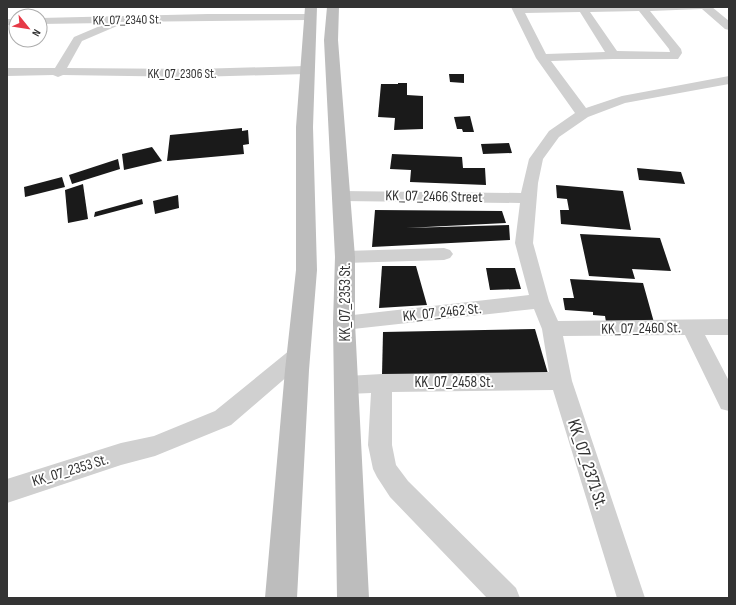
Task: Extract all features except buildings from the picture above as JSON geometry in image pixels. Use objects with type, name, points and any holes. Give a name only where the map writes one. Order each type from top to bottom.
[{"type":"street","points":[[58,73],[78,39],[125,19],[132,7]]},
{"type":"street","name":"KK_07_2353 St.","points":[[333,7],[331,40],[345,257],[344,323],[353,598]]},
{"type":"street","points":[[582,114],[542,58],[517,9],[643,9],[698,7]]},
{"type":"street","points":[[706,7],[729,27]]},
{"type":"street","points":[[584,9],[613,55]]},
{"type":"street","points":[[542,58],[613,55],[674,56],[676,53],[675,49],[643,9]]},
{"type":"street","name":"KK_07_2340 St.","points":[[48,21],[125,19],[210,12],[311,12]]},
{"type":"street","points":[[281,598],[297,356],[304,310],[307,253],[305,198],[306,70],[311,12]]},
{"type":"street","name":"KK_07_2306 St.","points":[[7,72],[58,73],[112,71],[195,73],[306,70]]},
{"type":"street","name":"KK_07_2371 St.","points":[[632,598],[561,382],[552,329],[540,301],[524,243],[528,191],[536,159],[554,134],[582,114],[622,100],[729,80]]},
{"type":"street","name":"KK_07_2466 Street","points":[[341,196],[438,196],[528,191]]},
{"type":"street","points":[[345,257],[444,254]]},
{"type":"street","name":"KK_07_2462 St.","points":[[344,323],[540,301]]},
{"type":"street","points":[[691,327],[729,402]]},
{"type":"street","name":"KK_07_2460 St.","points":[[552,329],[729,327]]},
{"type":"street","name":"KK_07_2353 St.","points":[[7,491],[121,454],[155,446],[223,418],[297,356]]},
{"type":"street","name":"KK_07_2458 St.","points":[[347,385],[382,383],[561,382]]},
{"type":"street","points":[[382,383],[380,445],[385,468],[398,489],[506,598]]}]
